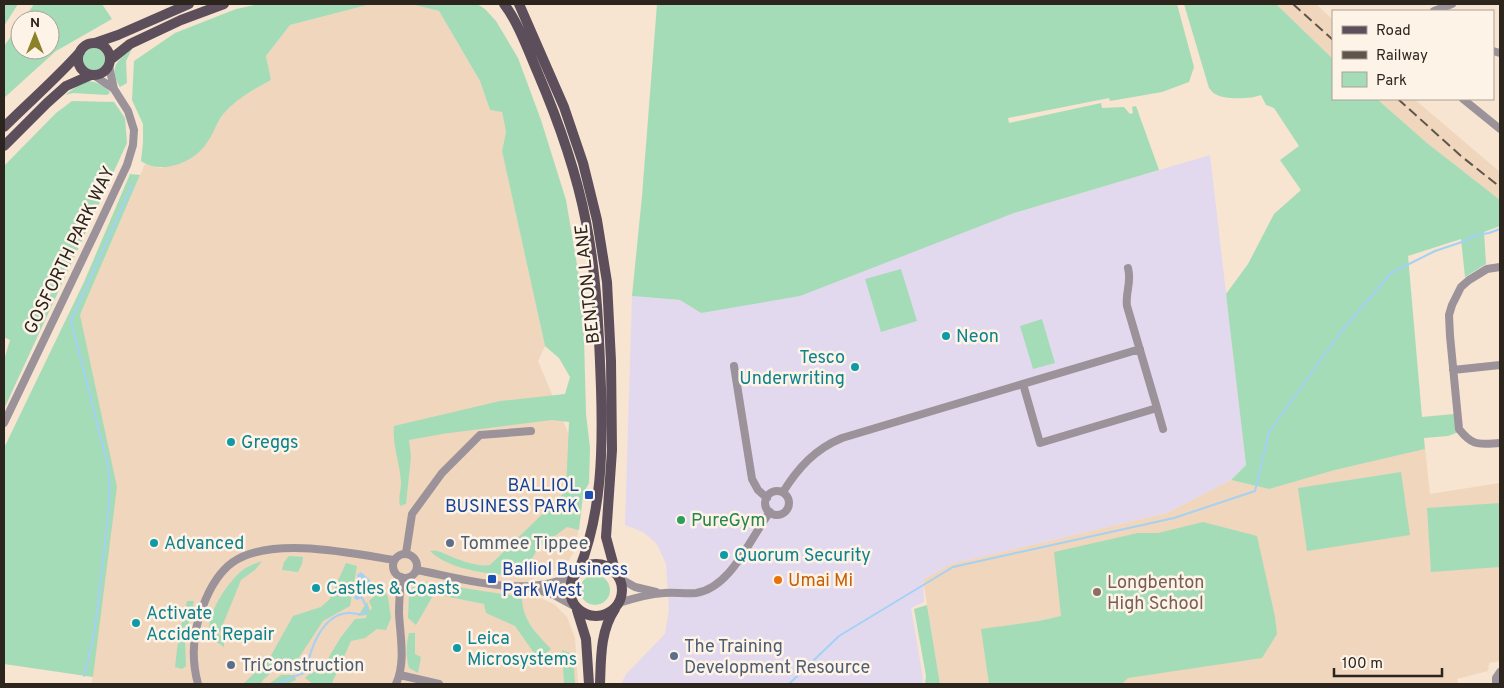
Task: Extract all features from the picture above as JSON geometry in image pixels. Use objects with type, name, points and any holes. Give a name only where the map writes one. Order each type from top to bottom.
[{"type":"main road","points":[[4,127],[41,90],[60,76],[88,45],[118,35],[188,4]]},
{"type":"main road","points":[[4,146],[46,103],[66,86],[104,72],[110,63],[130,44],[181,20],[224,4]]},
{"type":"main road","name":"BENTON LANE","points":[[504,4],[527,48],[560,128],[580,195],[591,250],[600,357],[601,459],[589,543],[577,572]]},
{"type":"main road","name":"BENTON LANE","points":[[519,4],[564,107],[583,163],[597,220],[606,282],[611,361],[612,450],[606,537],[617,576]]},
{"type":"main road","points":[[94,43],[105,48],[109,54],[110,63]]},
{"type":"main road","points":[[80,52],[78,58],[80,67],[83,71],[93,75]]},
{"type":"main road","points":[[590,684],[586,639],[571,597],[570,588],[577,572],[587,566],[597,564],[605,567],[617,576],[622,588],[617,605],[607,623],[603,638],[600,684]]},
{"type":"main road","points":[[576,608],[586,615],[594,616],[604,614],[617,605]]},
{"type":"street","points":[[1437,10],[1452,4]]},
{"type":"street","name":"GOSFORTH PARK WAY","points":[[4,423],[127,165],[131,152],[134,130],[128,111],[114,89],[110,63]]},
{"type":"street","name":"GOSFORTH PARK WAY","points":[[93,75],[114,89]]},
{"type":"street","points":[[1464,100],[1500,129]]},
{"type":"street","points":[[1500,267],[1487,269],[1469,280],[1456,294],[1449,315],[1459,430],[1468,440],[1478,444],[1500,443]]},
{"type":"street","points":[[1128,268],[1130,283],[1126,301],[1164,429]]},
{"type":"street","points":[[783,492],[806,460],[834,441],[1140,349]]},
{"type":"street","points":[[734,366],[752,479],[758,490],[767,498]]},
{"type":"street","points":[[1453,370],[1500,366]]},
{"type":"street","points":[[1023,384],[1040,443],[1157,408]]},
{"type":"street","points":[[406,553],[412,514],[442,473],[480,435],[531,431]]},
{"type":"street","points":[[774,492],[783,492],[789,501],[787,511],[779,515],[770,512],[766,504],[767,498],[774,492]]},
{"type":"street","points":[[617,576],[635,587],[663,593],[695,593],[707,590],[725,578],[770,512]]},
{"type":"street","points":[[198,684],[194,652],[198,620],[210,591],[232,563],[245,555],[262,550],[301,548],[337,550],[394,560],[406,553]]},
{"type":"street","points":[[401,577],[412,576],[417,570],[415,558],[406,553]]},
{"type":"street","points":[[394,560],[394,570],[401,577],[399,612],[400,675],[396,684]]},
{"type":"street","points":[[417,570],[492,584],[527,587],[562,598],[576,608]]},
{"type":"street","points":[[527,587],[554,583],[577,572]]},
{"type":"street","points":[[617,605],[663,593]]},
{"type":"street","points":[[1496,684],[1496,678],[1500,672]]},
{"type":"street","points":[[400,675],[438,684]]},
{"type":"shaded area","name":"BALLIOL BUSINESS PARK","points":[[371,4],[411,4],[439,11],[480,81],[490,110],[502,112],[506,132],[502,151],[545,346],[538,361],[589,483],[583,494],[581,515],[573,553],[569,560],[558,570],[534,577],[533,595],[554,604],[567,617],[575,638],[578,684],[91,684],[93,677],[80,315],[145,164],[161,168],[205,145],[224,113],[238,99],[271,80],[266,56],[290,25]]},
{"type":"shaded area","points":[[1276,4],[1316,4],[1332,19],[1332,58]]},
{"type":"shaded area","points":[[1378,100],[1415,100],[1500,172],[1500,200],[1427,143]]},
{"type":"shaded area","points":[[1210,155],[1246,465],[1231,480],[1167,513],[951,564],[923,580],[924,602],[911,608],[923,678],[922,684],[621,684],[626,674],[665,634],[669,609],[666,564],[657,544],[643,532],[625,525],[632,296],[680,300],[701,313],[1014,213]]},
{"type":"shaded area","points":[[1425,449],[1430,494],[1500,483],[1500,661],[1489,663],[1488,671],[1457,679],[1458,684],[940,684],[923,580],[951,564],[1167,513],[1231,480],[1269,489],[1335,470]]},
{"type":"green space","points":[[4,4],[18,4],[14,10],[10,10],[10,17],[4,26]]},
{"type":"green space","points":[[34,4],[102,4],[112,19],[60,49],[60,10],[30,10]]},
{"type":"green space","points":[[259,4],[371,4],[290,25],[266,56],[271,80],[242,97],[226,111],[209,140],[200,151],[185,161],[167,167],[149,165],[141,161],[143,124],[132,100],[134,61],[175,33],[236,9]]},
{"type":"green space","points":[[411,4],[477,4],[485,9],[496,21],[518,58],[541,120],[566,200],[583,300],[586,414],[590,448],[589,483],[583,494],[579,530],[567,527],[538,548],[522,577],[462,568],[450,564],[430,551],[440,552],[470,563],[490,565],[566,491],[569,422],[552,420],[409,440],[411,457],[406,504],[400,506],[401,482],[394,440],[394,426],[500,401],[565,394],[570,377],[559,358],[545,346],[502,151],[506,132],[502,112],[490,110],[480,81],[439,11]]},
{"type":"green space","points":[[657,4],[1177,4],[1194,67],[1189,82],[1162,92],[1110,101],[1109,98],[1008,118],[1009,123],[1101,103],[1102,108],[1124,107],[1130,114],[1133,113],[1132,107],[1136,106],[1159,170],[1014,213],[800,296],[701,313],[680,300],[632,296]]},
{"type":"green space","points":[[1184,4],[1276,4],[1332,58],[1332,100],[1378,100],[1427,143],[1500,200],[1500,226],[1484,232],[1486,264],[1465,277],[1461,239],[1408,256],[1422,417],[1454,414],[1459,432],[1448,436],[1424,438],[1425,449],[1335,470],[1269,489],[1231,480],[1246,465],[1226,294],[1248,264],[1274,214],[1301,190],[1280,160],[1299,146],[1274,108],[1266,105],[1261,95],[1231,98],[1219,96],[1209,88]]},
{"type":"green space","points":[[10,38],[10,60],[46,60],[4,98],[4,46]]},
{"type":"green space","points":[[90,48],[98,48],[105,55],[105,63],[98,70],[90,70],[83,63],[83,55]]},
{"type":"green space","points":[[132,49],[126,61],[127,83],[120,87],[115,75],[116,65]]},
{"type":"green space","points":[[88,81],[100,84],[110,93],[107,95],[73,93],[65,95],[80,84]]},
{"type":"green space","points":[[72,101],[114,102],[125,118],[127,143],[4,409],[4,360],[10,340],[4,337],[4,166],[56,113]]},
{"type":"green space","points":[[130,174],[140,175],[80,315],[117,487],[93,677],[4,664],[4,448],[84,282]]},
{"type":"green space","points":[[901,269],[917,321],[881,332],[865,279]]},
{"type":"green space","points":[[1042,319],[1055,363],[1033,369],[1020,326]]},
{"type":"green space","points":[[1401,472],[1410,535],[1307,551],[1298,488]]},
{"type":"green space","points":[[1500,503],[1500,567],[1431,572],[1427,508]]},
{"type":"green space","name":"Longbenton High School","points":[[1203,522],[1257,536],[1277,634],[1262,658],[1128,678],[1122,684],[989,684],[981,629],[1061,616],[1054,552],[1138,533],[1158,533]]},
{"type":"green space","points":[[289,556],[303,557],[298,572],[282,570],[284,562]]},
{"type":"green space","points":[[262,561],[255,570],[241,580],[219,634],[224,640],[224,647],[210,633],[211,617],[225,589],[238,574]]},
{"type":"green space","points":[[346,563],[357,566],[350,606],[323,621],[296,662],[274,670],[261,684],[243,684],[269,659],[293,616],[321,607],[329,600]]},
{"type":"green space","points":[[595,575],[606,579],[610,590],[606,601],[595,605],[584,601],[580,590],[584,579]]},
{"type":"green space","points":[[425,582],[522,597],[524,613],[527,619],[535,632],[551,649],[539,660],[515,626],[486,613],[484,604],[434,594],[416,625],[408,618],[409,595],[414,585]]},
{"type":"green space","points":[[383,588],[388,597],[391,618],[386,630],[377,629],[365,638],[351,641],[332,683],[313,684],[305,678],[310,673],[321,670],[341,637],[355,619],[366,618],[367,615],[358,616],[367,602],[370,611],[372,608],[369,601]]},
{"type":"green space","points":[[187,601],[194,601],[185,640],[186,666],[182,669],[175,667]]},
{"type":"green space","points":[[927,605],[940,684],[925,684],[926,676],[914,609]]},
{"type":"green space","points":[[409,633],[415,633],[415,654],[421,657],[418,673],[409,668],[408,664],[407,646]]},
{"type":"green space","points":[[562,650],[573,654],[575,684],[564,684]]},
{"type":"green space","points":[[281,675],[294,675],[296,680],[287,684],[269,684]]},
{"type":"water","points":[[361,572],[372,582],[372,585],[363,594],[362,598],[357,600],[354,598],[359,583],[357,575]]},
{"type":"waterway","points":[[84,676],[99,598],[109,508],[109,477],[108,466],[71,321],[132,185]]},
{"type":"waterway","points":[[789,684],[839,636],[953,567],[1174,518],[1255,491],[1269,432],[1340,333],[1391,273],[1435,251],[1465,241],[1476,235],[1500,229]]},
{"type":"waterway","points":[[275,684],[306,672],[314,643],[325,626],[332,619],[340,615],[350,613],[362,614],[366,612],[368,610],[362,598]]},
{"type":"railway","points":[[1293,4],[1332,39]]},
{"type":"railway","points":[[1399,100],[1461,156],[1500,187]]},
{"type":"place","name":"Neon","points":[[946,336]]},
{"type":"place","name":"Tesco Underwriting","points":[[855,367]]},
{"type":"place","name":"Greggs","points":[[231,442]]},
{"type":"place","name":"BALLIOL BUSINESS PARK","points":[[589,495]]},
{"type":"place","name":"PureGym","points":[[681,520]]},
{"type":"place","name":"Advanced","points":[[154,543]]},
{"type":"place","name":"Tommee Tippee","points":[[450,543]]},
{"type":"place","name":"Quorum Security","points":[[724,555]]},
{"type":"place","name":"Balliol Business Park West","points":[[492,579]]},
{"type":"place","name":"Umai Mi","points":[[778,580]]},
{"type":"place","name":"Castles & Coasts","points":[[316,588]]},
{"type":"place","name":"Longbenton High School","points":[[1097,592]]},
{"type":"place","name":"Activate Accident Repair","points":[[136,623]]},
{"type":"place","name":"Leica Microsystems","points":[[457,648]]},
{"type":"place","name":"The Training Development Resource","points":[[674,656]]},
{"type":"place","name":"TriConstruction","points":[[231,665]]}]
